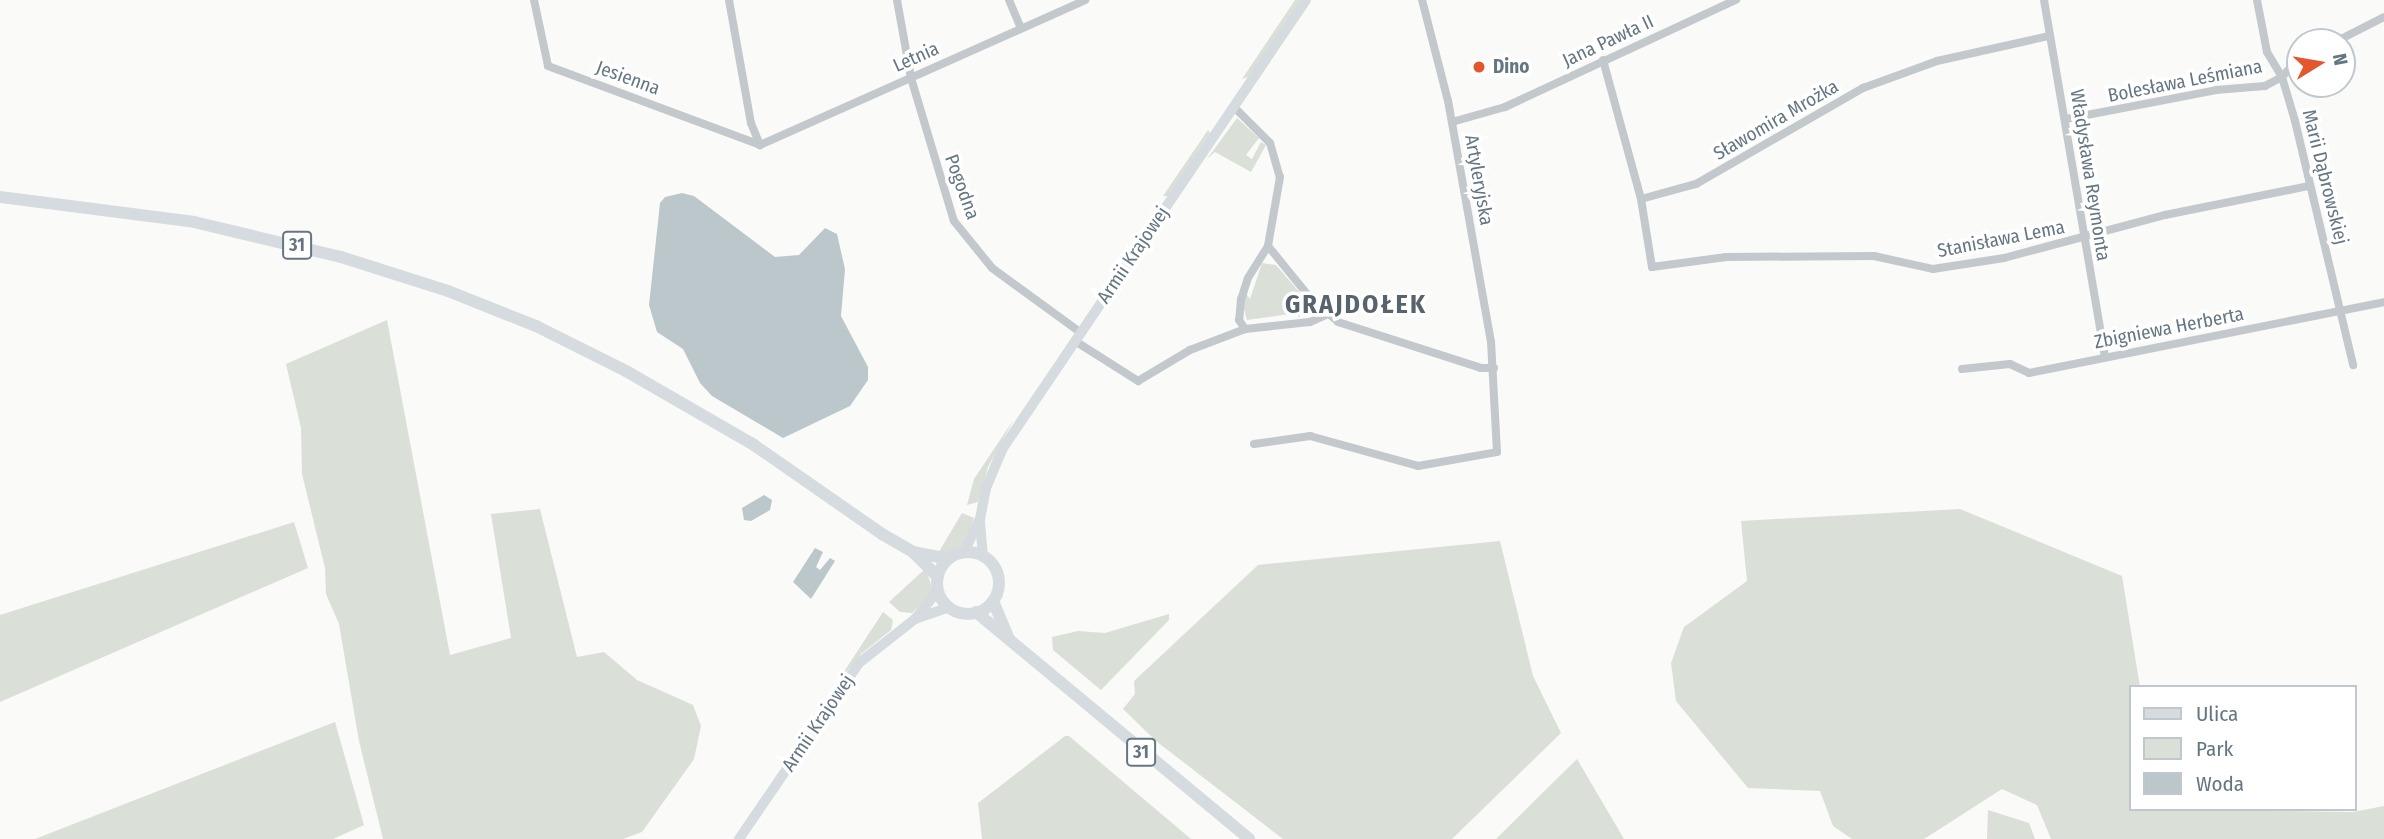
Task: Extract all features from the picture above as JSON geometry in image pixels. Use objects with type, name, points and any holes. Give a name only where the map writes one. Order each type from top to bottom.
[{"type":"main road","name":"31","points":[[0,197],[194,222],[303,247],[496,310],[581,348],[701,412],[913,552],[937,576]]},
{"type":"main road","name":"31","points":[[913,552],[948,559]]},
{"type":"main road","points":[[949,607],[938,591],[937,576],[948,559],[964,552],[984,556]]},
{"type":"main road","name":"31","points":[[984,556],[998,577],[993,601],[1009,639]]},
{"type":"main road","points":[[976,612],[993,601]]},
{"type":"main road","name":"31","points":[[949,607],[976,612],[1249,839]]},
{"type":"street","name":"Jesienna","points":[[534,0],[548,66],[760,145]]},
{"type":"street","points":[[729,0],[751,122],[760,145]]},
{"type":"street","name":"Pogodna","points":[[897,0],[911,78],[954,221],[992,268],[1078,337]]},
{"type":"street","points":[[1009,0],[1021,28]]},
{"type":"street","name":"Letnia","points":[[760,145],[1086,0]]},
{"type":"street","name":"Armii Krajowej","points":[[964,552],[981,519],[996,460],[1306,0]]},
{"type":"street","name":"Artyleryjska","points":[[1254,444],[1310,436],[1418,466],[1497,452],[1494,368],[1452,122],[1435,36],[1422,0]]},
{"type":"street","name":"Jana Pawła II","points":[[1452,122],[1486,115],[1736,0]]},
{"type":"street","name":"Władysława Reymonta","points":[[2044,0],[2105,355]]},
{"type":"street","name":"Marii Dąbrowskiej","points":[[2257,0],[2267,52],[2282,77],[2353,365]]},
{"type":"street","points":[[2356,32],[2384,18]]},
{"type":"street","name":"Sławomira Mrożka","points":[[1641,199],[1696,184],[1863,88],[1937,61],[2049,36]]},
{"type":"street","points":[[1603,60],[1641,199]]},
{"type":"street","name":"Bolesława Leśmiana","points":[[2066,119],[2216,89],[2265,86],[2286,73]]},
{"type":"street","points":[[1234,107],[1270,143],[1278,163],[1279,189],[1268,246],[1248,278],[1241,299],[1239,320],[1245,329]]},
{"type":"street","name":"Stanisława Lema","points":[[1641,199],[1652,267],[1727,257],[1874,256],[1933,269],[2084,238],[2165,215],[2309,186]]},
{"type":"street","points":[[1268,246],[1326,315],[1449,359],[1494,368]]},
{"type":"street","name":"Zbigniewa Herberta","points":[[1962,369],[2010,364],[2029,373],[2105,355],[2384,302]]},
{"type":"street","points":[[1078,337],[1138,381],[1182,354],[1245,329],[1310,322],[1326,315]]},
{"type":"street","name":"Armii Krajowej","points":[[981,519],[984,556]]},
{"type":"street","name":"Armii Krajowej","points":[[739,839],[859,663],[915,619],[938,591]]},
{"type":"street","name":"Armii Krajowej","points":[[915,619],[949,607]]},
{"type":"green space","points":[[1295,0],[1300,0],[1249,77],[1242,79]]},
{"type":"green space","points":[[1237,118],[1259,138],[1246,155],[1252,159],[1261,142],[1266,145],[1251,172],[1215,152],[1207,159]]},
{"type":"green space","points":[[1208,130],[1210,133],[1168,196],[1163,196]]},
{"type":"green space","points":[[1262,263],[1276,265],[1306,300],[1299,318],[1297,313],[1247,320],[1243,306],[1246,293],[1250,299]]},
{"type":"green space","points":[[387,320],[450,655],[511,638],[491,514],[540,509],[577,657],[604,652],[637,680],[693,705],[701,726],[694,759],[642,832],[623,839],[383,839],[359,741],[339,624],[326,594],[325,568],[302,474],[301,428],[286,364]]},
{"type":"green space","points":[[1014,419],[988,467],[978,502],[967,505],[974,479]]},
{"type":"green space","points":[[1960,509],[2122,576],[2140,685],[2128,685],[2128,811],[2353,812],[2384,806],[2384,839],[2051,839],[2037,805],[2002,789],[1924,839],[1852,839],[1833,826],[1820,791],[1748,788],[1676,701],[1671,663],[1684,627],[1747,581],[1741,521]]},
{"type":"green space","points":[[962,513],[974,518],[969,537],[958,550],[937,555]]},
{"type":"green space","points":[[294,522],[308,568],[0,702],[0,615]]},
{"type":"green space","points":[[1500,541],[1533,676],[1561,733],[1452,839],[1283,839],[1156,741],[1123,709],[1135,694],[1134,681],[1258,565]]},
{"type":"green space","points":[[926,568],[933,592],[912,613],[900,612],[889,602]]},
{"type":"green space","points":[[883,612],[893,620],[891,630],[861,654],[834,687]]},
{"type":"green space","points":[[1169,614],[1169,620],[1101,690],[1053,650],[1052,637],[1078,631],[1105,633]]},
{"type":"green space","points":[[335,722],[364,825],[333,839],[35,839]]},
{"type":"green space","points":[[1065,736],[1069,736],[1191,839],[982,839],[978,803]]},
{"type":"green space","points":[[1577,759],[1624,839],[1496,839]]},
{"type":"green space","points":[[1988,810],[2029,823],[2035,839],[1987,839]]},
{"type":"water","points":[[682,193],[694,196],[775,257],[799,255],[825,228],[837,234],[845,269],[841,316],[868,367],[868,380],[850,406],[783,438],[712,396],[700,383],[683,349],[657,332],[649,305],[660,203],[665,197]]},
{"type":"water","points":[[764,495],[772,500],[770,510],[751,521],[744,520],[742,508]]},
{"type":"water","points":[[815,548],[823,552],[816,567],[820,570],[830,558],[835,561],[811,599],[793,582]]},
{"type":"place","name":"Dino","points":[[1479,67]]},
{"type":"district","name":"GRAJDOŁEK","points":[[1356,305]]}]
